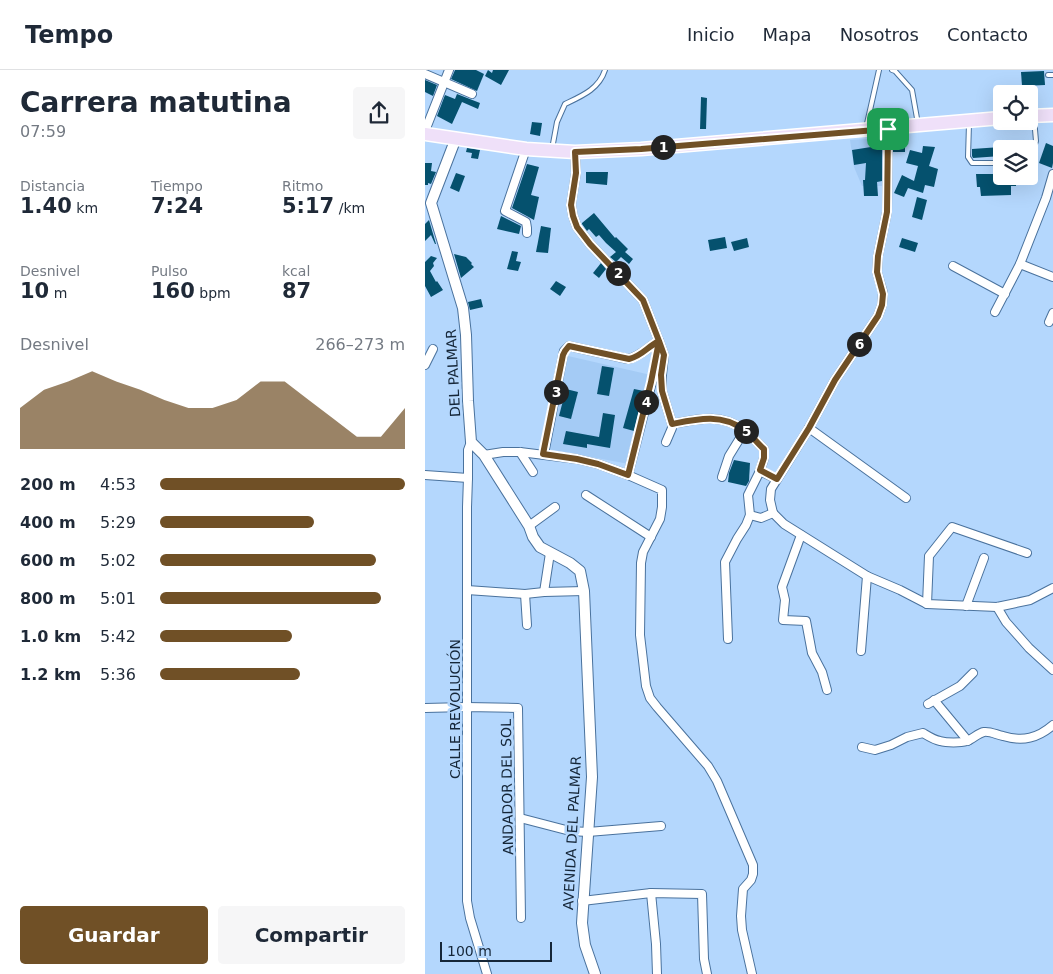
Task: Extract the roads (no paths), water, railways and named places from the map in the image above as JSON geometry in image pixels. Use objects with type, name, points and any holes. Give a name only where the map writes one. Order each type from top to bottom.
[{"type":"main road","points":[[1038,115],[1053,114]]},
{"type":"main road","points":[[425,132],[525,149],[575,152],[641,149],[993,119]]},
{"type":"street","points":[[425,132],[449,70]]},
{"type":"street","points":[[425,74],[472,94]]},
{"type":"street","points":[[888,129],[887,212],[878,256],[877,272],[883,294],[882,305],[878,316],[835,380],[809,428],[771,489],[770,500],[773,513],[784,524],[867,576],[927,604],[997,607],[1030,600],[1053,588]]},
{"type":"street","points":[[425,212],[431,203],[456,138]]},
{"type":"street","points":[[525,149],[505,211],[526,222],[527,233]]},
{"type":"street","points":[[575,152],[576,173],[571,205],[577,227],[590,244],[643,300],[664,355],[661,375],[662,391],[672,424],[666,442]]},
{"type":"street","points":[[995,312],[1020,264],[1046,198],[1053,174]]},
{"type":"street","name":"DEL PALMAR","points":[[431,203],[463,308],[471,442]]},
{"type":"street","points":[[1020,264],[1053,277]]},
{"type":"street","points":[[953,266],[1005,294]]},
{"type":"street","points":[[1049,322],[1053,313]]},
{"type":"street","points":[[543,454],[563,355],[569,346],[629,359],[642,354],[650,345],[659,341]]},
{"type":"street","points":[[628,475],[659,341]]},
{"type":"street","points":[[425,365],[433,349]]},
{"type":"street","points":[[672,424],[713,418],[732,421],[745,430],[764,449],[764,458],[760,470],[747,495],[750,515],[725,562],[727,639]]},
{"type":"street","points":[[809,428],[907,498]]},
{"type":"street","points":[[722,477],[729,456],[745,430]]},
{"type":"street","points":[[471,442],[484,455],[529,526],[533,537],[540,547],[550,553],[544,592]]},
{"type":"street","name":"CALLE REVOLUCIÓN","points":[[471,442],[468,450],[467,507],[467,901],[470,918],[487,974]]},
{"type":"street","points":[[484,455],[520,452],[577,459],[598,464],[662,490],[660,519],[643,552],[641,563],[640,636],[646,686],[650,698],[708,766],[717,781],[753,865],[751,880],[743,888],[741,916],[742,930],[752,974]]},
{"type":"street","points":[[520,452],[533,472]]},
{"type":"street","points":[[760,470],[777,479]]},
{"type":"street","points":[[425,475],[468,478]]},
{"type":"street","points":[[585,495],[651,537]]},
{"type":"street","points":[[529,526],[555,506]]},
{"type":"street","points":[[750,515],[761,518],[773,513]]},
{"type":"street","points":[[927,604],[929,556],[952,527],[1027,553]]},
{"type":"street","points":[[801,535],[782,588],[785,600],[783,620],[806,621],[812,654],[822,672],[827,690]]},
{"type":"street","name":"AVENIDA DEL PALMAR","points":[[550,553],[570,563],[580,571],[584,591],[592,777],[582,901],[582,923],[585,945],[595,974]]},
{"type":"street","points":[[966,606],[984,558]]},
{"type":"street","points":[[861,651],[867,576]]},
{"type":"street","points":[[467,590],[525,594],[584,591]]},
{"type":"street","points":[[525,594],[527,625]]},
{"type":"street","points":[[997,607],[1006,622],[1029,648],[1053,670]]},
{"type":"street","points":[[968,741],[931,702],[960,686],[973,673]]},
{"type":"street","points":[[425,708],[466,707]]},
{"type":"street","name":"ANDADOR DEL SOL","points":[[466,707],[518,708],[521,918]]},
{"type":"street","points":[[862,747],[875,750],[907,737],[923,733],[941,742],[968,741],[983,732],[1021,739],[1034,737],[1053,725]]},
{"type":"street","points":[[520,818],[570,831],[588,832],[661,826]]},
{"type":"street","points":[[651,894],[657,944],[657,974]]},
{"type":"street","points":[[582,901],[651,894],[702,894],[704,959],[707,974]]},
{"type":"lane","points":[[552,150],[557,122],[565,104],[585,94],[602,79],[605,70]]},
{"type":"lane","points":[[865,131],[879,70]]},
{"type":"lane","points":[[892,70],[912,90],[918,126]]},
{"type":"lane","points":[[969,121],[968,157],[972,163],[993,163]]}]
